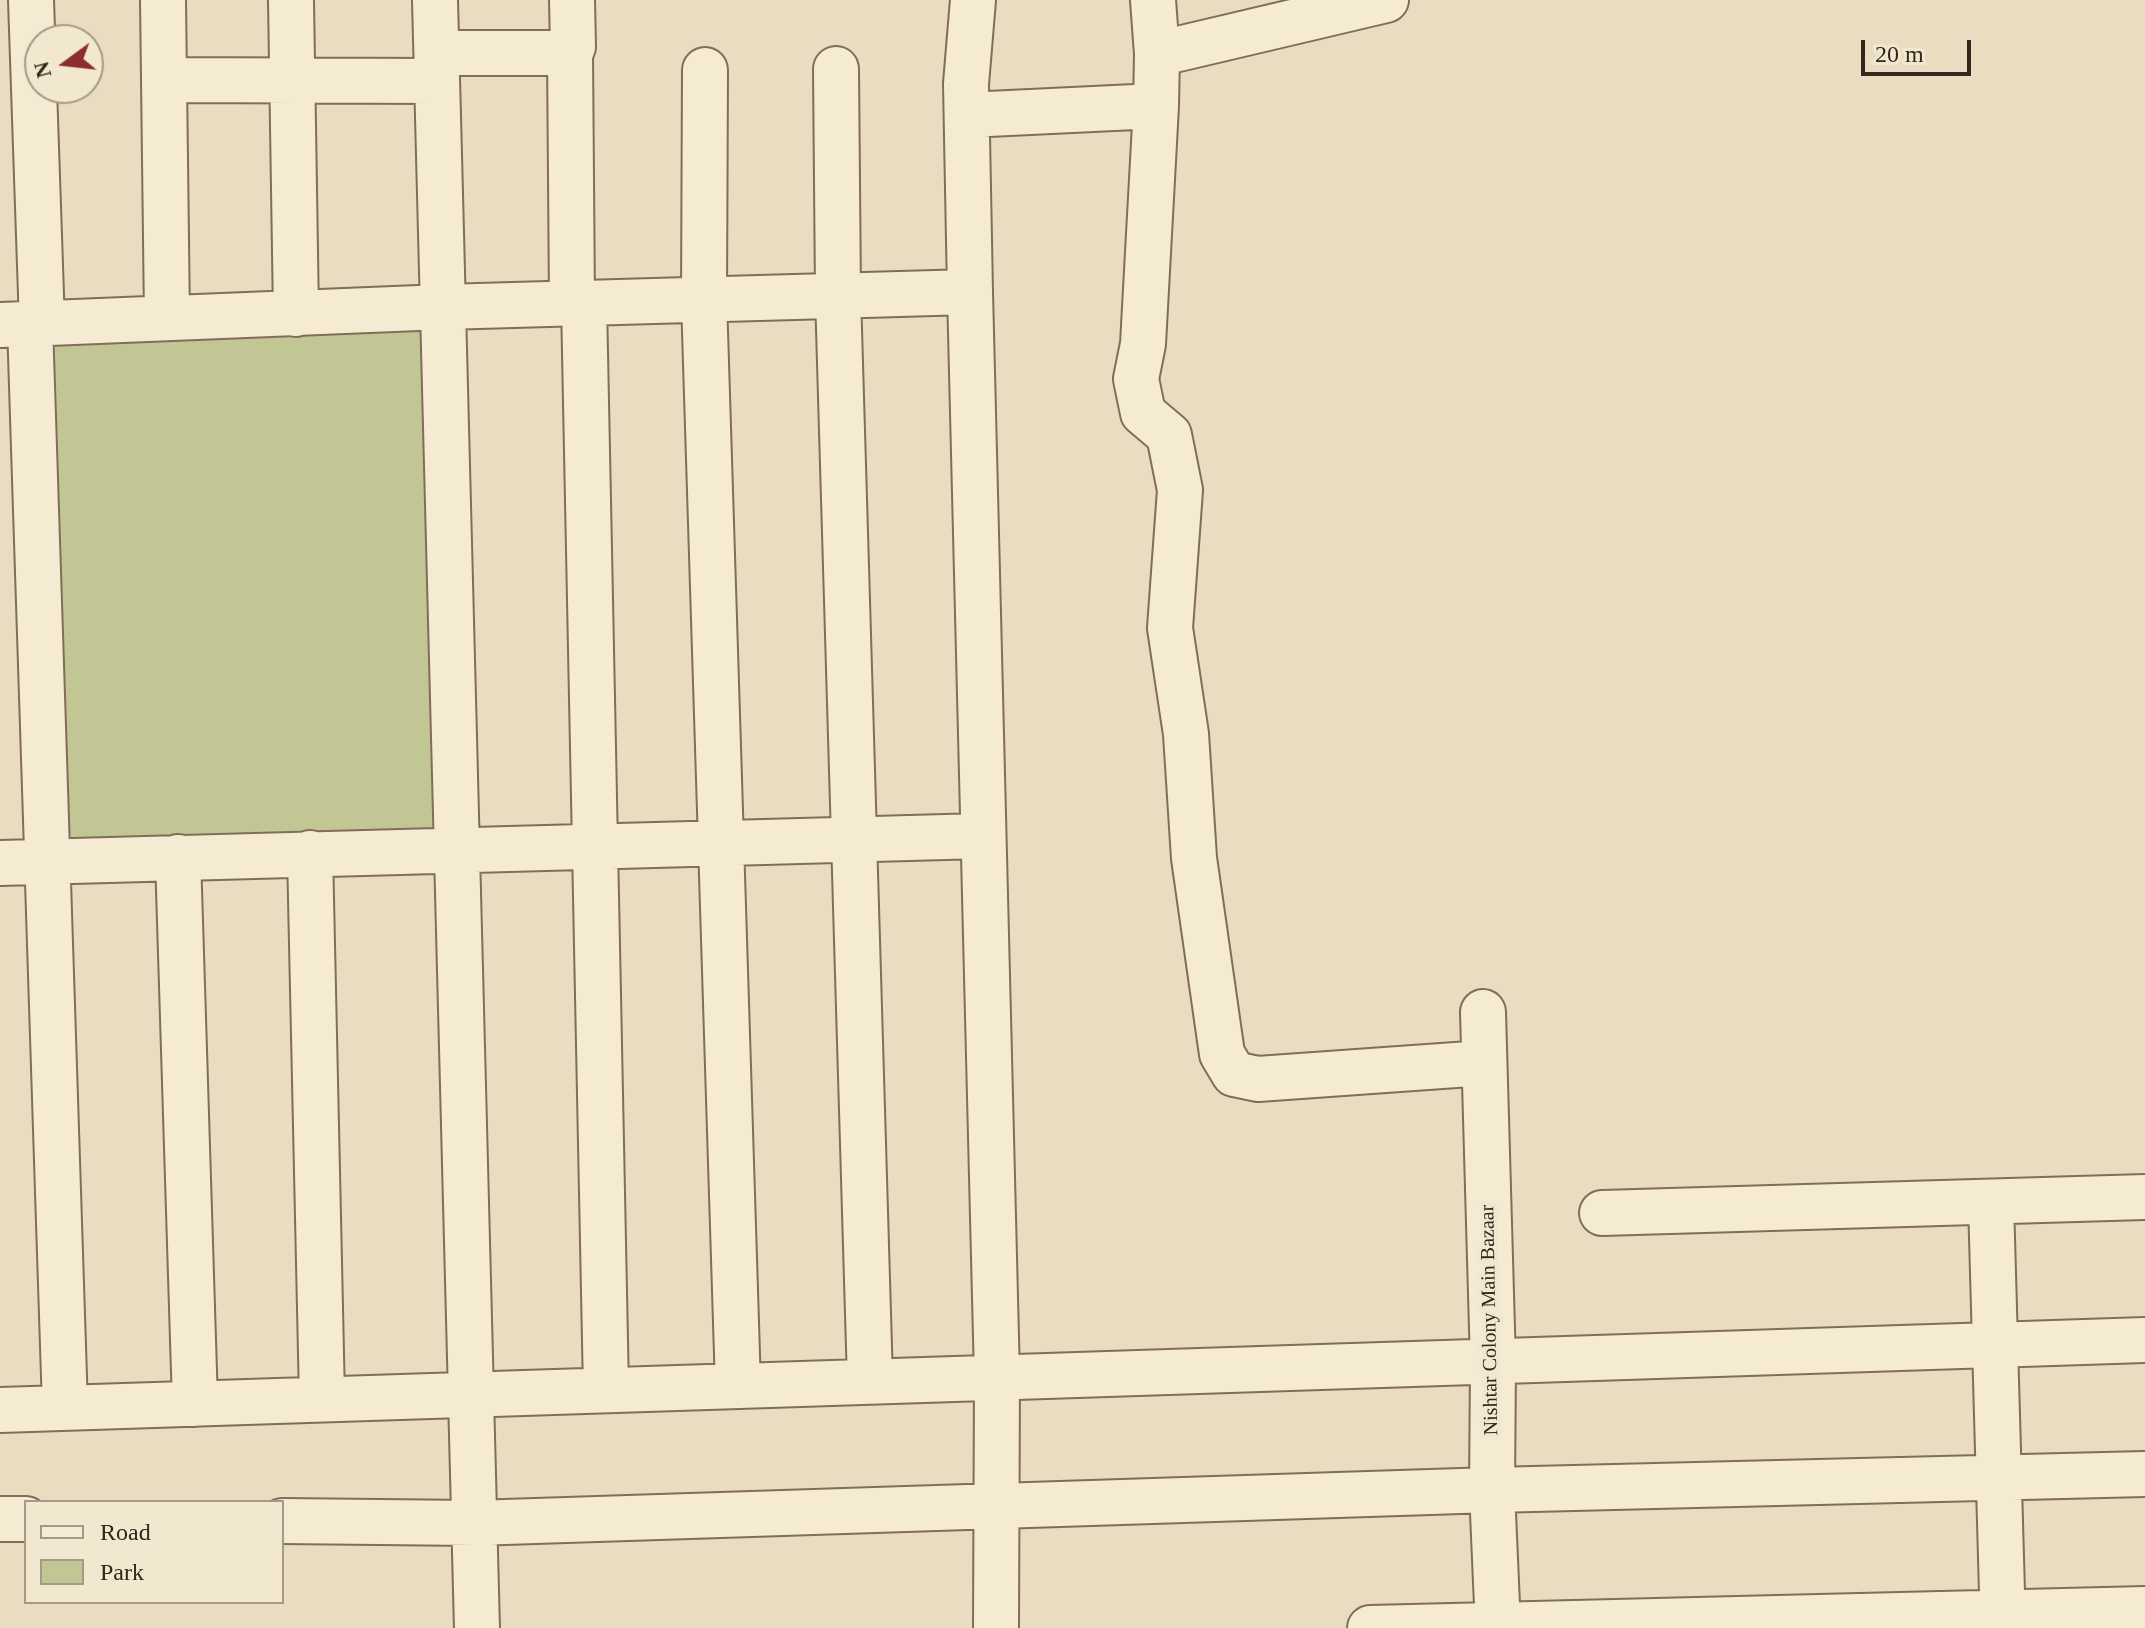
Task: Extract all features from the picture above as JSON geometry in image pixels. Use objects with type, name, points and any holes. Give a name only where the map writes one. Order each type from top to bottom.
[{"type":"street","points":[[31,0],[24,324],[47,861],[65,1408]]},
{"type":"street","points":[[163,0],[167,318]]},
{"type":"street","points":[[291,0],[296,314]]},
{"type":"street","points":[[435,0],[477,1628]]},
{"type":"street","points":[[572,0],[573,47],[570,53],[595,845],[606,1390]]},
{"type":"street","points":[[973,0],[966,84],[997,1377],[996,1628]]},
{"type":"street","points":[[1153,0],[1157,54],[1156,106],[1143,344],[1136,379],[1143,413],[1169,435],[1180,490],[1170,628],[1186,734],[1194,858],[1222,1054],[1234,1074],[1258,1079],[1484,1063]]},
{"type":"street","points":[[1157,54],[1386,0]]},
{"type":"street","points":[[166,80],[293,80],[570,53]]},
{"type":"street","points":[[836,69],[838,295],[870,1381]]},
{"type":"street","points":[[705,70],[704,299],[738,1386]]},
{"type":"street","points":[[967,115],[1156,106]]},
{"type":"street","points":[[24,324],[443,307],[970,292]]},
{"type":"street","points":[[0,863],[982,836]]},
{"type":"street","points":[[310,853],[322,1399]]},
{"type":"street","points":[[178,857],[195,1404]]},
{"type":"street","name":"Nishtar Colony Main Bazaar","points":[[1483,1012],[1493,1364],[1492,1490],[1498,1627]]},
{"type":"street","points":[[1602,1213],[2145,1197]]},
{"type":"street","points":[[1991,1202],[2003,1621]]},
{"type":"street","points":[[0,1410],[1493,1364],[2145,1340]]},
{"type":"street","points":[[284,1521],[474,1523],[1492,1490],[2145,1474]]},
{"type":"street","points":[[0,1519],[24,1519]]},
{"type":"street","points":[[1370,1628],[2003,1621],[2145,1609]]},
{"type":"green space","points":[[443,307],[457,849],[47,861],[30,324]]}]
